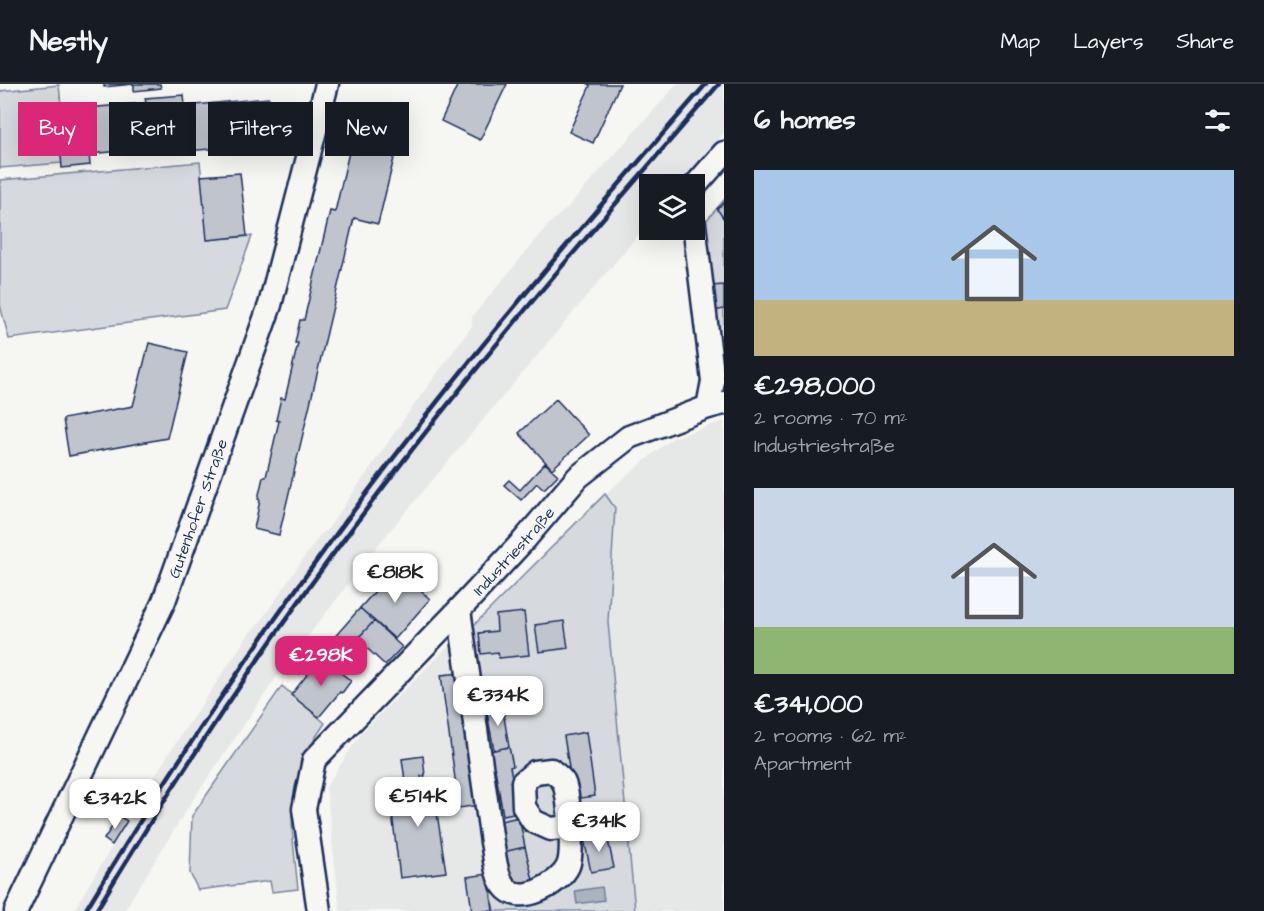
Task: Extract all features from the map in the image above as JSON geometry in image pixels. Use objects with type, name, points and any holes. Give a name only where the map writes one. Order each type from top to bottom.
[{"type":"street","name":"Gutenhofer Straße","points":[[16,911],[164,601],[270,305],[327,84]]},
{"type":"street","points":[[705,175],[724,153]]},
{"type":"street","points":[[696,240],[717,409]]},
{"type":"street","name":"Industriestraße","points":[[319,911],[304,809],[314,760],[423,662],[459,610],[525,539],[578,477],[629,437],[717,409]]},
{"type":"street","points":[[459,610],[492,842],[499,879],[504,887],[509,892],[520,894],[540,891],[553,885],[563,876],[570,863],[570,827]]},
{"type":"shaded area","points":[[677,84],[724,84],[724,133],[689,174],[639,174],[639,234],[383,539],[276,678],[190,804],[124,911],[73,911],[169,753],[251,631],[261,621],[319,536],[328,529],[472,326],[472,317],[549,224],[567,208]]},
{"type":"shaded area","points":[[59,85],[61,102],[18,102],[18,156],[61,156],[62,163],[0,168],[0,91]]},
{"type":"shaded area","points":[[200,162],[208,240],[252,236],[225,310],[9,339],[0,305],[0,180]]},
{"type":"shaded area","points":[[724,200],[724,386],[711,288],[705,222]]},
{"type":"shaded area","points":[[724,421],[724,911],[628,911],[598,617],[605,494],[672,438]]},
{"type":"shaded area","points":[[605,494],[615,508],[608,622],[635,911],[494,911],[457,638],[467,632]]},
{"type":"shaded area","points":[[457,638],[494,911],[340,911],[326,787],[362,732]]},
{"type":"shaded area","points":[[282,686],[325,723],[311,745],[296,784],[292,822],[298,889],[272,892],[270,881],[198,890],[190,873],[192,816]]},
{"type":"shaded area","points":[[602,887],[604,900],[577,904],[575,891]]},
{"type":"building","points":[[104,84],[134,84],[104,87]]},
{"type":"building","points":[[134,84],[160,84],[161,88],[134,91]]},
{"type":"building","points":[[458,84],[507,84],[480,140],[441,121]]},
{"type":"building","points":[[588,84],[620,84],[593,143],[569,132],[590,86]]},
{"type":"building","points":[[184,95],[185,102],[146,102],[145,98]]},
{"type":"building","points":[[269,98],[269,102],[227,102]]},
{"type":"building","points":[[208,104],[208,149],[196,150],[196,105]]},
{"type":"building","points":[[109,106],[109,152],[97,153],[97,107]]},
{"type":"building","points":[[61,156],[89,156],[90,165],[62,168]]},
{"type":"building","points":[[348,156],[395,156],[378,224],[354,218],[279,535],[254,529],[260,500],[258,499],[263,477],[266,477],[279,421],[276,420],[281,398],[285,399],[298,343],[295,343],[300,320],[304,320],[330,211],[335,212]]},
{"type":"building","points":[[240,173],[247,236],[207,240],[201,176]]},
{"type":"building","points":[[724,203],[724,219],[717,209]]},
{"type":"building","points":[[724,285],[724,309],[714,311],[711,286]]},
{"type":"building","points":[[149,343],[188,352],[167,438],[69,456],[63,419],[133,406]]},
{"type":"building","points":[[724,349],[724,378],[723,378],[719,350]]},
{"type":"building","points":[[556,399],[589,435],[552,469],[519,433]]},
{"type":"building","points":[[545,463],[558,475],[544,489],[537,483],[521,500],[504,485],[509,480],[520,490]]},
{"type":"building","points":[[395,569],[430,599],[395,639],[360,608]]},
{"type":"building","points":[[360,608],[374,621],[345,652],[332,640]]},
{"type":"building","points":[[524,612],[529,655],[499,658],[498,652],[481,654],[479,633],[497,631],[496,615]]},
{"type":"building","points":[[374,621],[402,647],[385,665],[357,639]]},
{"type":"building","points":[[564,621],[568,648],[539,652],[535,625]]},
{"type":"building","points":[[321,657],[351,681],[319,717],[291,695]]},
{"type":"building","points":[[461,673],[479,805],[459,808],[441,675]]},
{"type":"building","points":[[502,705],[509,747],[494,750],[486,708]]},
{"type":"building","points":[[586,732],[595,796],[574,799],[564,736]]},
{"type":"building","points":[[509,747],[513,766],[510,767],[519,812],[503,815],[495,769],[492,769],[489,751]]},
{"type":"building","points":[[423,756],[425,776],[421,776],[425,809],[436,807],[446,872],[400,878],[392,813],[409,810],[402,759]]},
{"type":"building","points":[[119,816],[127,821],[112,845],[104,839]]},
{"type":"building","points":[[519,817],[525,847],[503,852],[496,822]]},
{"type":"building","points":[[607,835],[614,868],[591,872],[584,839]]},
{"type":"building","points":[[525,847],[533,880],[510,885],[503,852]]},
{"type":"building","points":[[488,874],[493,911],[472,911],[467,877]]},
{"type":"railway","points":[[85,911],[209,715],[297,588],[389,463],[503,321],[706,84]]},
{"type":"railway","points":[[96,911],[204,739],[360,518],[439,415],[518,319],[719,84]]}]
